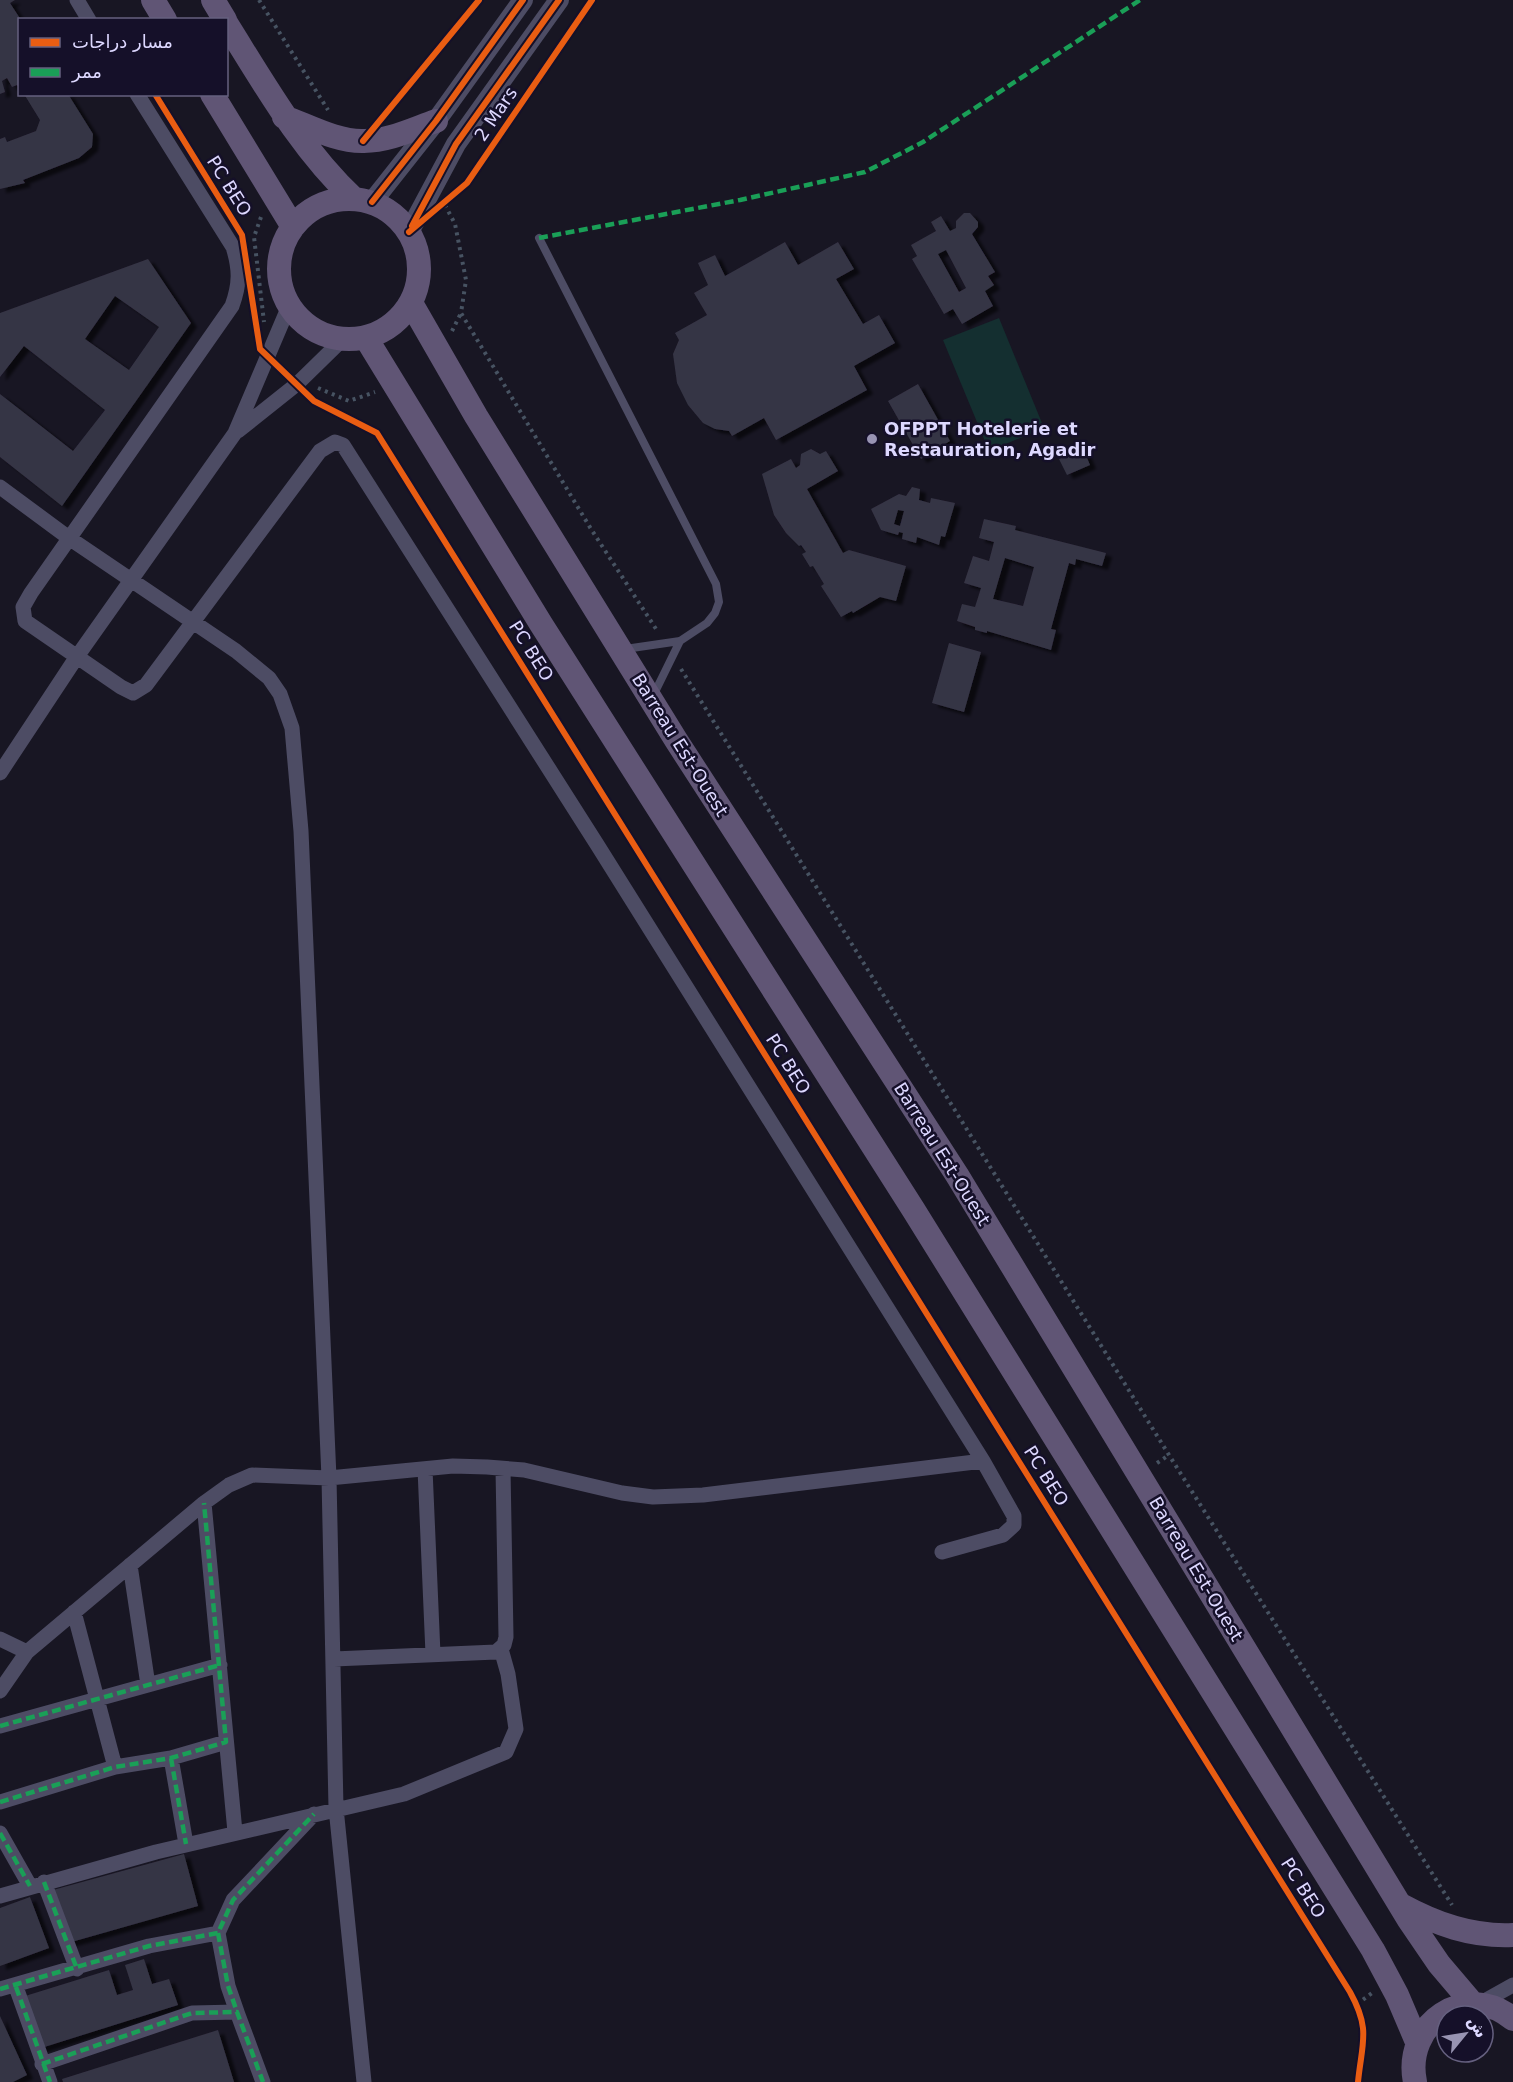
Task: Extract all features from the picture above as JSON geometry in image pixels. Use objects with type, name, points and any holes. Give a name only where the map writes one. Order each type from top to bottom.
[{"type":"main road","points":[[153,0],[164,18]]},
{"type":"main road","points":[[213,0],[224,18]]},
{"type":"main road","points":[[228,24],[284,117],[327,173],[363,200],[395,215],[409,232],[417,251],[420,269],[411,303],[400,319],[384,331],[355,339],[313,328],[304,322],[289,306],[281,287],[279,266],[283,245],[293,226],[305,214],[320,205],[337,200],[363,200]]},
{"type":"main road","points":[[213,96],[272,188],[293,226]]},
{"type":"main road","points":[[284,117],[345,139],[363,141],[380,139],[436,121]]},
{"type":"main road","name":"Barreau Est-Ouest","points":[[411,303],[476,416],[620,649],[957,1175],[1400,1905],[1439,1964],[1476,2004]]},
{"type":"main road","points":[[355,339],[395,385],[541,624],[907,1199],[1373,1950],[1397,1995],[1417,2042]]},
{"type":"main road","points":[[1400,1905],[1440,1924],[1466,1931],[1513,1935]]},
{"type":"main road","points":[[1495,2009],[1513,2019]]},
{"type":"main road","points":[[1415,2082],[1413,2067],[1417,2042],[1424,2030],[1435,2020]]},
{"type":"street","points":[[77,0],[88,18]]},
{"type":"street","points":[[363,200],[436,121],[523,0]]},
{"type":"street","points":[[409,232],[456,144],[558,0]]},
{"type":"street","points":[[138,96],[233,247],[240,276],[238,290],[232,306],[31,593],[23,607],[23,615],[29,626],[128,691],[138,692],[146,685],[320,451],[335,442],[343,445],[983,1461],[1014,1516],[1014,1525],[1003,1535],[942,1552]]},
{"type":"street","points":[[0,773],[76,658],[236,433],[289,306]]},
{"type":"street","points":[[236,433],[355,339]]},
{"type":"street","points":[[1,488],[69,538],[192,621],[269,678],[280,694],[292,728],[301,831],[329,1478],[336,1808],[364,2082]]},
{"type":"street","points":[[0,1691],[27,1652],[204,1503],[228,1485],[252,1475],[329,1478],[453,1466],[503,1468],[653,1497],[703,1494],[983,1461]]},
{"type":"street","points":[[334,1659],[496,1652],[501,1649],[506,1637],[503,1468]]},
{"type":"street","points":[[425,1469],[433,1654]]},
{"type":"street","points":[[204,1503],[235,1832]]},
{"type":"street","points":[[130,1565],[148,1685]]},
{"type":"street","points":[[74,1612],[115,1767]]},
{"type":"street","points":[[0,1639],[27,1652]]},
{"type":"street","points":[[0,1896],[186,1844],[404,1794],[506,1752],[516,1729],[508,1674],[501,1649]]},
{"type":"street","points":[[0,1726],[220,1665]]},
{"type":"street","points":[[0,1802],[115,1767],[171,1758],[226,1742]]},
{"type":"street","points":[[171,1758],[186,1844]]},
{"type":"street","points":[[264,2082],[228,1986],[218,1933],[232,1900],[314,1814]]},
{"type":"street","points":[[0,1833],[37,1884],[77,1969]]},
{"type":"street","points":[[0,1989],[16,1987],[149,1946],[218,1933]]},
{"type":"street","points":[[1476,2004],[1513,1985]]},
{"type":"street","points":[[16,1987],[50,2082]]},
{"type":"street","points":[[42,2064],[192,2013],[237,2012]]},
{"type":"lane","points":[[539,238],[717,584],[719,602],[716,613],[707,623],[680,641],[620,649]]},
{"type":"lane","points":[[651,698],[680,641]]},
{"type":"path","points":[[259,0],[345,139]]},
{"type":"path","points":[[272,188],[254,237],[265,336],[273,349]]},
{"type":"path","points":[[435,210],[452,196]]},
{"type":"path","points":[[444,203],[455,224],[466,280],[461,313],[585,519],[665,643]]},
{"type":"path","points":[[255,315],[256,326]]},
{"type":"path","points":[[301,380],[349,401],[395,385]]},
{"type":"path","points":[[672,655],[1169,1455],[1427,1862],[1466,1931]]},
{"type":"path","points":[[1353,1998],[1362,2014]]},
{"type":"green space","points":[[999,318],[1044,428],[989,451],[943,340]]},
{"type":"building","points":[[0,0],[15,0],[10,3],[20,18],[18,86],[12,87],[7,78],[2,81],[5,92],[0,94]]},
{"type":"building","points":[[25,96],[69,96],[93,134],[92,147],[79,158],[23,180],[25,183],[0,189],[0,139],[5,137],[7,142],[36,131],[40,120]]},
{"type":"building","points":[[964,213],[970,213],[978,222],[978,227],[972,234],[995,272],[988,276],[994,285],[985,291],[993,306],[962,324],[953,309],[944,314],[912,259],[917,256],[911,245],[936,231],[931,222],[941,216],[950,231],[956,228],[956,221]],"holes":[[[946,250],[966,288],[959,292],[938,254]]]},
{"type":"building","points":[[785,242],[798,265],[838,242],[854,269],[836,279],[863,324],[879,315],[895,343],[854,366],[867,390],[776,440],[764,418],[732,436],[729,431],[715,429],[703,423],[688,405],[677,383],[673,354],[679,340],[675,333],[707,315],[694,293],[708,285],[698,263],[715,255],[725,276]]},
{"type":"building","points":[[148,259],[191,323],[62,506],[0,457],[0,394],[73,451],[105,410],[24,346],[0,377],[0,313]],"holes":[[[115,296],[159,327],[129,370],[85,339]]]},
{"type":"building","points":[[918,384],[950,441],[921,459],[888,401]]},
{"type":"building","points":[[1083,448],[1090,465],[1067,475],[1059,459]]},
{"type":"building","points":[[811,449],[820,454],[826,451],[838,471],[807,489],[843,553],[849,550],[906,566],[896,601],[880,597],[853,613],[852,611],[841,617],[821,586],[824,584],[813,566],[810,567],[802,554],[806,552],[786,533],[774,515],[762,474],[791,459],[796,468],[800,465],[801,454]]},
{"type":"building","points":[[912,487],[920,489],[919,500],[930,503],[931,498],[955,503],[945,537],[941,536],[939,545],[917,537],[916,543],[902,539],[903,533],[899,532],[898,535],[881,530],[871,509],[899,494],[906,496]],"holes":[[[898,510],[904,511],[900,526],[894,524]]]},
{"type":"building","points":[[984,519],[1016,526],[1015,530],[1106,553],[1102,566],[1076,559],[1075,565],[1069,563],[1051,629],[1056,630],[1051,650],[987,631],[987,633],[975,630],[975,627],[957,621],[962,604],[975,607],[981,588],[964,583],[973,556],[989,561],[994,542],[979,538]],"holes":[[[1005,558],[1034,567],[1023,606],[993,599]]]},
{"type":"building","points":[[949,643],[981,652],[964,712],[932,703]]},
{"type":"building","points":[[184,1854],[198,1906],[68,1943],[53,1890]]},
{"type":"building","points":[[30,1897],[49,1948],[0,1966],[0,1908]]},
{"type":"building","points":[[144,1959],[152,1984],[169,1979],[178,2005],[38,2049],[22,1997],[109,1970],[117,1995],[133,1990],[125,1965]]},
{"type":"building","points":[[0,2016],[27,2075],[13,2082],[0,2082]]},
{"type":"building","points":[[218,2030],[234,2082],[63,2082],[62,2079]]},
{"type":"marked path","points":[[539,238],[740,200],[865,172],[923,142],[1140,0]]},
{"type":"marked path","points":[[0,1802],[115,1767],[171,1758],[226,1742],[204,1503]]},
{"type":"marked path","points":[[0,1726],[220,1665]]},
{"type":"marked path","points":[[171,1758],[186,1844]]},
{"type":"marked path","points":[[0,1989],[149,1946],[218,1933],[233,1900],[314,1814]]},
{"type":"marked path","points":[[0,1833],[30,1886]]},
{"type":"marked path","points":[[44,1882],[77,1969]]},
{"type":"marked path","points":[[218,1933],[228,1986],[237,2012]]},
{"type":"marked path","points":[[16,1987],[50,2082]]},
{"type":"marked path","points":[[42,2064],[192,2013],[237,2012],[263,2082]]},
{"type":"cycle path","points":[[363,141],[479,0]]},
{"type":"cycle path","points":[[372,202],[436,121],[523,0]]},
{"type":"cycle path","name":"2 Mars","points":[[412,226],[456,144],[559,0]]},
{"type":"cycle path","name":"2 Mars","points":[[409,232],[467,183],[592,0]]},
{"type":"cycle path","name":"PC BEO","points":[[156,96],[242,235],[260,349],[314,401],[377,433],[1350,1992],[1357,2005],[1363,2027],[1358,2082]]},
{"type":"place","name":"OFPPT Hotelerie et Restauration, Agadir","points":[[872,439]]}]
